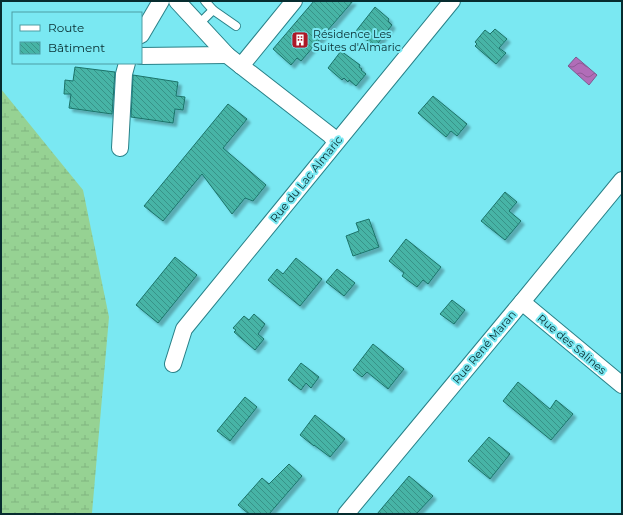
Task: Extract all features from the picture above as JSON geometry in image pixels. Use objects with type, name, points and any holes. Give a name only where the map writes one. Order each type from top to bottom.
[{"type":"street","points":[[142,33],[161,1]]},
{"type":"street","points":[[177,1],[227,55],[330,135],[336,142]]},
{"type":"street","points":[[241,66],[294,1]]},
{"type":"street","name":"Rue du Lac Almaric","points":[[173,364],[184,328],[452,1]]},
{"type":"street","points":[[142,56],[227,55]]},
{"type":"street","points":[[120,148],[124,74],[127,64]]},
{"type":"street","name":"Rue René Maran","points":[[346,514],[622,180]]},
{"type":"street","name":"Rue des Salines","points":[[522,302],[622,385]]},
{"type":"lane","points":[[205,1],[213,10],[236,26]]},
{"type":"lane","points":[[198,25],[213,10]]},
{"type":"green space","points":[[1,89],[83,190],[109,317],[91,514],[1,514]]},
{"type":"water","points":[[576,57],[597,75],[589,85],[568,66]]},
{"type":"building","name":"Résidence Les Suites d'Almaric","points":[[314,1],[353,1],[301,61],[297,58],[291,65],[273,49]]},
{"type":"building","points":[[375,7],[389,19],[388,21],[392,25],[375,47],[356,31]]},
{"type":"building","points":[[495,29],[507,39],[499,48],[506,53],[496,64],[475,46],[477,44],[475,42],[485,30],[490,34]]},
{"type":"building","points":[[341,51],[360,65],[359,67],[362,69],[361,70],[366,74],[356,86],[349,80],[348,82],[344,78],[342,80],[328,68]]},
{"type":"building","points":[[75,67],[115,72],[112,114],[69,108],[71,94],[64,94],[65,80],[73,81]]},
{"type":"building","points":[[133,75],[178,82],[176,96],[185,97],[183,110],[175,109],[173,123],[131,117]]},
{"type":"building","points":[[433,96],[467,124],[457,136],[451,131],[446,137],[418,113]]},
{"type":"building","points":[[228,104],[247,119],[223,148],[266,185],[253,201],[245,198],[232,214],[202,174],[163,221],[144,206]]},
{"type":"building","points":[[505,192],[517,202],[509,211],[521,221],[505,240],[481,221]]},
{"type":"building","points":[[369,219],[379,247],[353,256],[346,236],[359,231],[356,223]]},
{"type":"building","points":[[406,239],[441,267],[428,284],[423,280],[417,287],[402,276],[404,273],[389,261]]},
{"type":"building","points":[[175,257],[197,275],[158,323],[136,305]]},
{"type":"building","points":[[296,258],[322,279],[300,306],[268,280],[277,269],[283,274]]},
{"type":"building","points":[[337,269],[355,283],[344,296],[326,282]]},
{"type":"building","points":[[452,300],[465,310],[454,324],[440,314]]},
{"type":"building","points":[[254,314],[265,324],[258,334],[264,339],[255,350],[234,332],[236,330],[233,328],[244,316],[249,320]]},
{"type":"building","points":[[373,344],[404,369],[388,389],[367,372],[362,377],[353,370]]},
{"type":"building","points":[[301,363],[319,377],[311,388],[306,383],[301,390],[288,380]]},
{"type":"building","points":[[518,382],[550,409],[556,400],[573,414],[551,440],[503,401]]},
{"type":"building","points":[[245,397],[257,407],[230,441],[217,431]]},
{"type":"building","points":[[315,415],[345,439],[330,457],[300,435]]},
{"type":"building","points":[[489,437],[510,454],[490,479],[468,461]]},
{"type":"building","points":[[289,464],[302,476],[269,514],[249,514],[238,505],[262,478],[269,484]]},
{"type":"building","points":[[409,476],[433,496],[416,514],[377,514]]},
{"type":"place","name":"Résidence Les Suites d'Almaric","points":[[300,40]]}]
